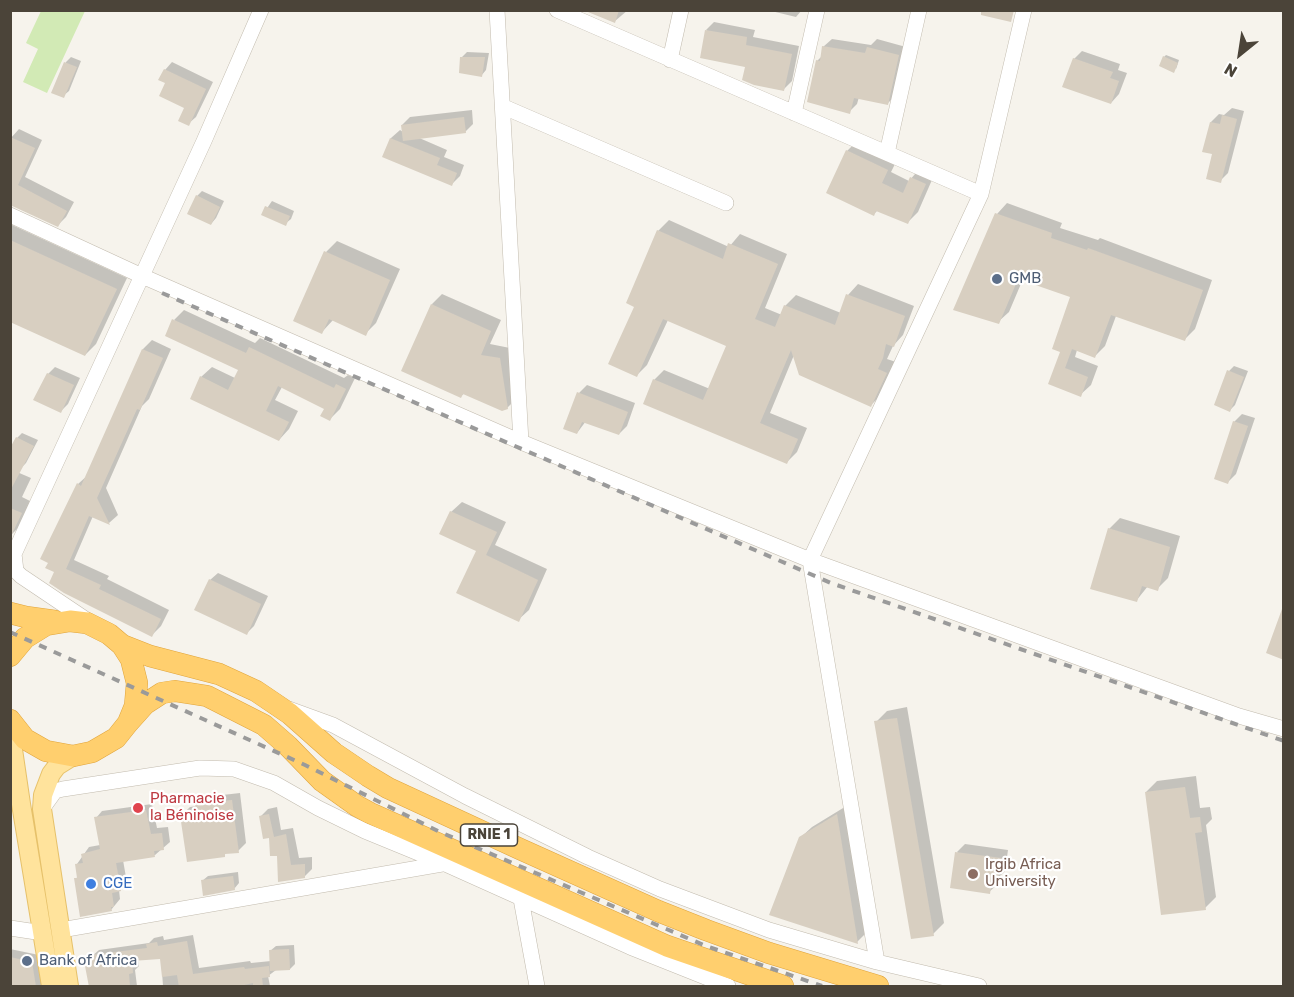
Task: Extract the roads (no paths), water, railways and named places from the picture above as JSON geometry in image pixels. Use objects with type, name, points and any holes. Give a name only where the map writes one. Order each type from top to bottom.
[{"type":"highway","name":"RNIE 1","points":[[10,613],[41,620],[78,622],[95,626],[122,645],[131,659],[137,683],[135,706],[128,723]]},
{"type":"highway","name":"RNIE 1","points":[[10,656],[31,633],[46,625],[62,621]]},
{"type":"highway","name":"RNIE 1","points":[[122,645],[150,656],[219,674],[256,691],[279,705],[351,766],[388,788],[456,819],[667,914],[770,953],[878,987]]},
{"type":"highway","name":"RNIE 1","points":[[10,720],[25,739],[39,748],[54,754],[83,755],[116,738],[145,704],[162,693],[175,691],[207,696],[264,725],[322,781],[370,813],[667,946],[783,987]]},
{"type":"main road","points":[[10,729],[16,803],[69,987]]},
{"type":"main road","points":[[51,987],[52,931],[42,809],[43,795],[51,774],[57,766],[73,756]]},
{"type":"street","points":[[95,626],[21,576],[16,571],[14,554],[261,10]]},
{"type":"street","points":[[498,10],[521,442]]},
{"type":"street","points":[[557,10],[576,14],[670,60],[981,194]]},
{"type":"street","points":[[670,60],[681,10]]},
{"type":"street","points":[[794,113],[817,10]]},
{"type":"street","points":[[887,153],[920,10]]},
{"type":"street","points":[[877,962],[810,560],[981,194],[1024,10]]},
{"type":"street","points":[[504,107],[726,203]]},
{"type":"street","points":[[10,215],[142,276],[521,442],[810,560],[1239,716],[1284,729]]},
{"type":"street","points":[[279,705],[333,725],[465,796],[588,857],[651,885],[769,930],[877,962],[979,987]]},
{"type":"street","points":[[42,809],[55,791],[63,789],[200,768],[234,769],[274,783],[342,821],[443,863],[655,958],[728,987]]},
{"type":"street","points":[[456,819],[465,796]]},
{"type":"street","points":[[10,928],[52,931],[443,863]]},
{"type":"street","points":[[521,899],[537,987]]},
{"type":"railway","points":[[162,293],[831,583],[1284,741]]},
{"type":"railway","points":[[10,632],[305,765],[440,832],[706,946],[822,986]]},
{"type":"place","name":"GMB","points":[[997,279]]},
{"type":"place","name":"Pharmacie la Béninoise","points":[[138,808]]},
{"type":"place","name":"Irgib Africa University","points":[[973,874]]},
{"type":"place","name":"CGE","points":[[91,884]]},
{"type":"place","name":"Bank of Africa","points":[[27,961]]}]
